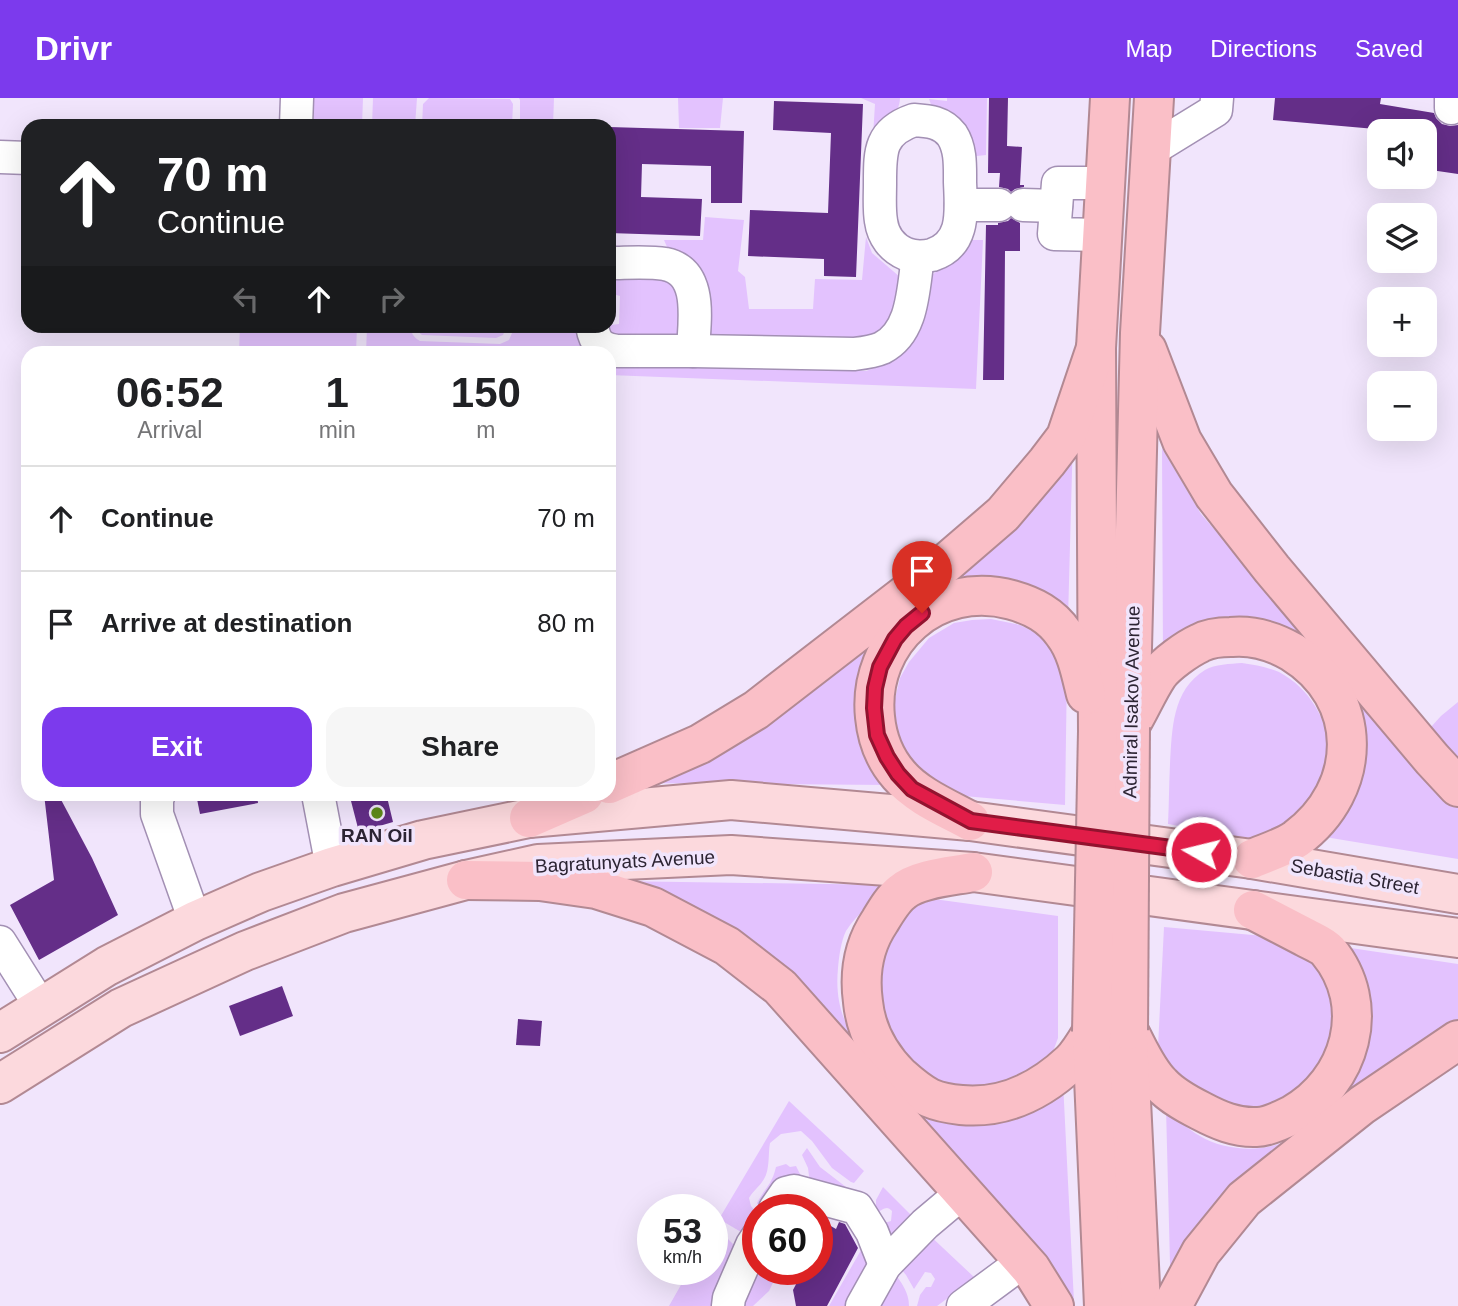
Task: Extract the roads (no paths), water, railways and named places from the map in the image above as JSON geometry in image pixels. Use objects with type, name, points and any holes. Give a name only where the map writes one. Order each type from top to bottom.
[{"type":"highway","name":"Admiral Isakov Avenue","points":[[1110,98],[1096,348],[1114,729]]},
{"type":"highway","name":"Admiral Isakov Avenue","points":[[1104,1306],[1114,729],[1154,98]]},
{"type":"highway","points":[[1140,333],[1182,440],[1214,495],[1272,569],[1458,787]]},
{"type":"highway","points":[[616,781],[700,744],[756,710],[945,564],[1003,514],[1066,438],[1096,348]]},
{"type":"highway","points":[[971,821],[912,789],[898,774],[877,735],[875,688],[880,667],[895,639],[922,613],[953,600],[982,596],[1003,597],[1037,608],[1052,619],[1066,635],[1114,729],[1159,674],[1201,642],[1246,635],[1287,649],[1305,661],[1320,676],[1334,694],[1342,712],[1346,733],[1347,754],[1338,789],[1320,816],[1295,840],[1252,859]]},
{"type":"highway","points":[[529,818],[568,801]]},
{"type":"highway","points":[[973,872],[916,884],[902,891],[872,934],[863,960],[861,986],[864,1011],[870,1035],[879,1052],[908,1083],[930,1098],[952,1104],[979,1107],[1004,1102],[1030,1092],[1110,1031],[1163,1086],[1184,1102],[1222,1122],[1258,1128],[1285,1119],[1300,1110],[1317,1097],[1344,1058],[1351,1036],[1353,1008],[1344,975],[1326,948],[1253,910]]},
{"type":"highway","points":[[466,880],[540,881],[596,889],[653,907],[727,946],[780,987],[1031,1269],[1054,1306]]},
{"type":"highway","name":"Admiral Isakov Avenue","points":[[1110,1031],[1141,1306]]},
{"type":"highway","points":[[1172,1306],[1201,1252],[1244,1199],[1362,1105],[1458,1040]]},
{"type":"main road","points":[[1,1032],[107,966],[195,921],[261,892],[332,867],[423,840],[529,818],[731,800],[971,821],[1252,859]]},
{"type":"main road","name":"Bagratunyats Avenue","points":[[0,1084],[121,1008],[245,951],[344,914],[466,880],[538,864],[731,855],[973,872],[1253,910]]},
{"type":"main road","name":"Sebastia Street","points":[[1252,859],[1458,894]]},
{"type":"main road","points":[[1253,910],[1458,938]]},
{"type":"lane","points":[[296,119],[297,98]]},
{"type":"lane","points":[[1151,150],[1216,110],[1217,98]]},
{"type":"lane","points":[[919,109],[927,120],[950,133],[957,144],[961,205],[957,234],[939,253],[918,257],[900,252],[890,244],[883,232],[880,219],[880,156],[883,144],[901,124],[914,120],[919,109]]},
{"type":"lane","points":[[0,157],[21,158]]},
{"type":"lane","points":[[1101,236],[1054,234],[1056,206],[1058,183],[1105,183]]},
{"type":"lane","points":[[961,205],[1056,206]]},
{"type":"lane","points":[[616,350],[854,354],[877,350],[902,329],[907,317],[918,257]]},
{"type":"lane","points":[[616,263],[665,264],[678,269],[686,276],[695,302],[693,351]]},
{"type":"lane","points":[[157,801],[157,814],[195,921]]},
{"type":"lane","points":[[319,801],[332,867]]},
{"type":"lane","points":[[0,942],[41,1007]]},
{"type":"lane","points":[[785,1194],[794,1191],[805,1194]]},
{"type":"lane","points":[[862,1306],[885,1265],[925,1224],[963,1192]]},
{"type":"lane","points":[[833,1202],[857,1208],[872,1232],[885,1265]]},
{"type":"lane","points":[[963,1306],[1024,1261]]},
{"type":"lane","points":[[728,1306],[742,1268]]},
{"type":"place","name":"RAN Oil","points":[[377,813]]}]
